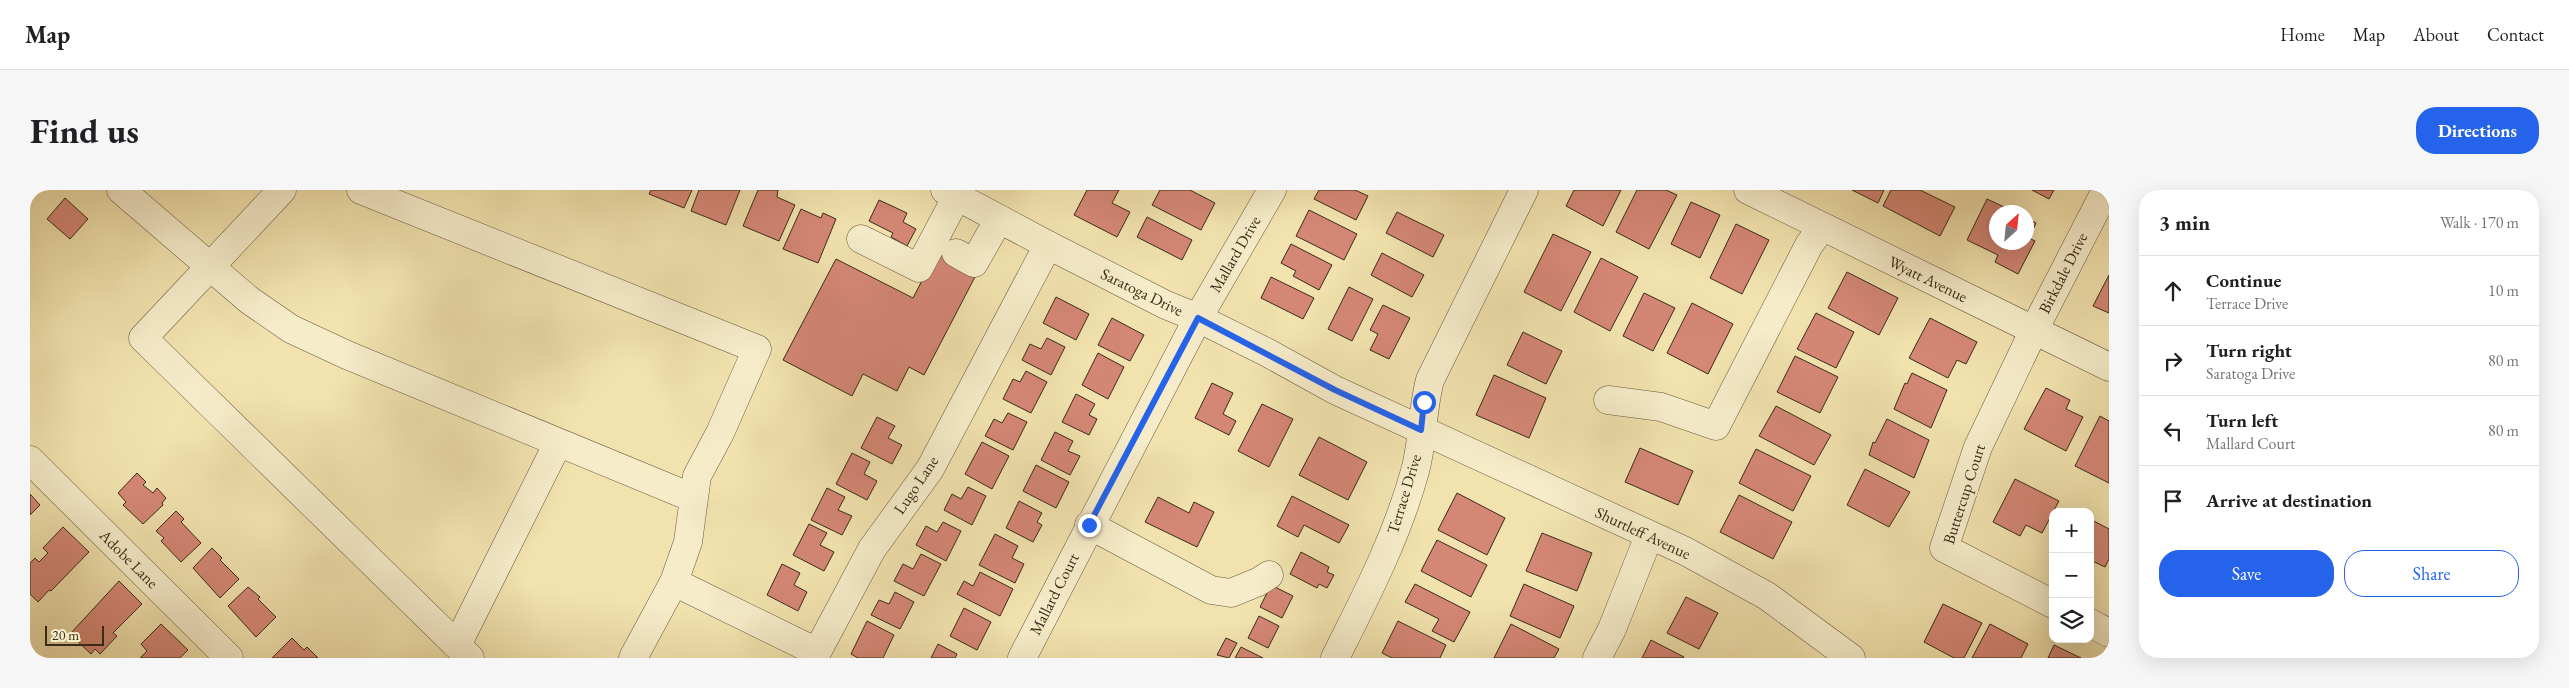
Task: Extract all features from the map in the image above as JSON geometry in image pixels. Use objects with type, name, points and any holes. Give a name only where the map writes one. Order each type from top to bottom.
[{"type":"street","points":[[122,190],[211,265],[249,300],[291,329],[346,355],[693,498]]},
{"type":"street","points":[[282,190],[143,338],[464,652],[558,443]]},
{"type":"street","points":[[361,190],[756,349],[720,433],[697,476],[688,542],[674,582],[633,658]]},
{"type":"street","name":"Mallard Drive","points":[[1198,318],[1272,190]]},
{"type":"street","name":"Terrace Drive","points":[[1334,658],[1374,580],[1398,523],[1415,470],[1430,380],[1524,190]]},
{"type":"street","name":"Wyatt Avenue","points":[[1748,190],[2109,367]]},
{"type":"street","name":"Birkdale Drive","points":[[2034,330],[2106,190]]},
{"type":"street","points":[[861,239],[919,268],[943,247],[951,193]]},
{"type":"street","name":"Saratoga Drive","points":[[951,193],[1166,306],[1198,318],[1335,390],[1421,430]]},
{"type":"street","points":[[943,247],[974,263],[999,219]]},
{"type":"street","points":[[1608,400],[1661,407],[1716,426],[1809,245],[1822,227]]},
{"type":"street","name":"Lugo Lane","points":[[674,582],[817,652],[872,550],[930,469],[1048,245]]},
{"type":"street","name":"Mallard Court","points":[[1022,658],[1089,525],[1198,318]]},
{"type":"street","name":"Buttercup Court","points":[[2034,330],[1978,447],[1944,548],[2049,602]]},
{"type":"street","name":"Shurtleff Avenue","points":[[1421,430],[1648,536],[1685,551],[1767,596],[1851,658]]},
{"type":"street","name":"Adobe Lane","points":[[30,460],[229,658]]},
{"type":"street","points":[[1089,525],[1211,590],[1231,594],[1269,575]]},
{"type":"street","points":[[1597,658],[1612,629],[1648,536]]},
{"type":"street","points":[[2094,625],[2109,633]]},
{"type":"building","points":[[651,190],[692,190],[684,208],[649,194]]},
{"type":"building","points":[[699,190],[740,190],[726,225],[691,211]]},
{"type":"building","points":[[758,190],[778,190],[777,197],[795,205],[779,241],[743,226]]},
{"type":"building","points":[[1087,190],[1119,190],[1112,203],[1130,212],[1117,237],[1074,215]]},
{"type":"building","points":[[1160,190],[1190,190],[1215,203],[1201,230],[1152,205]]},
{"type":"building","points":[[1319,190],[1355,190],[1368,196],[1356,220],[1314,199]]},
{"type":"building","points":[[1574,190],[1621,190],[1603,226],[1566,206]]},
{"type":"building","points":[[1637,190],[1666,190],[1677,195],[1649,249],[1616,232]]},
{"type":"building","points":[[1852,190],[1884,190],[1878,203]]},
{"type":"building","points":[[1891,190],[1920,190],[1955,207],[1940,236],[1883,206]]},
{"type":"building","points":[[2032,190],[2054,190],[2049,199]]},
{"type":"building","points":[[65,198],[88,219],[70,239],[47,219]]},
{"type":"building","points":[[1987,199],[2000,205],[1989,205],[1989,250],[2030,250],[2018,274],[1995,262],[1998,255],[1967,240]]},
{"type":"building","points":[[879,200],[907,213],[903,222],[916,229],[907,246],[891,237],[893,233],[869,221]]},
{"type":"building","points":[[1691,202],[1720,215],[1700,258],[1671,244]]},
{"type":"building","points":[[801,209],[821,218],[823,213],[836,219],[818,263],[783,249]]},
{"type":"building","points":[[1309,210],[1357,234],[1344,260],[1296,236]]},
{"type":"building","points":[[1397,212],[1444,235],[1433,257],[1386,233]]},
{"type":"building","points":[[1147,217],[1192,240],[1182,260],[1137,237]]},
{"type":"building","points":[[1736,224],[1769,240],[1742,294],[1710,278]]},
{"type":"building","points":[[1553,234],[1591,252],[1561,311],[1524,292]]},
{"type":"building","points":[[943,240],[976,275],[924,375],[909,367],[897,391],[863,374],[852,396],[783,360],[836,259],[913,298]]},
{"type":"building","points":[[1291,244],[1332,265],[1319,290],[1293,276],[1296,271],[1281,263]]},
{"type":"building","points":[[1382,253],[1424,275],[1412,297],[1371,275]]},
{"type":"building","points":[[1601,258],[1638,277],[1610,331],[1574,312]]},
{"type":"building","points":[[1847,272],[1898,298],[1879,335],[1828,308]]},
{"type":"building","points":[[2109,275],[2109,313],[2093,306]]},
{"type":"building","points":[[1271,277],[1314,298],[1303,319],[1261,298]]},
{"type":"building","points":[[1349,287],[1373,299],[1352,341],[1328,329]]},
{"type":"building","points":[[1644,293],[1675,308],[1653,351],[1623,336]]},
{"type":"building","points":[[1056,297],[1089,314],[1076,340],[1043,323]]},
{"type":"building","points":[[1692,303],[1733,324],[1708,374],[1667,353]]},
{"type":"building","points":[[1383,305],[1410,318],[1389,359],[1370,350],[1378,334],[1370,330]]},
{"type":"building","points":[[1816,313],[1854,332],[1836,368],[1797,349]]},
{"type":"building","points":[[1112,318],[1144,335],[1130,361],[1098,345]]},
{"type":"building","points":[[1930,318],[1977,342],[1966,364],[1957,360],[1948,378],[1909,358]]},
{"type":"building","points":[[1523,332],[1562,351],[1546,384],[1507,365]]},
{"type":"building","points":[[1047,338],[1065,347],[1051,375],[1022,360],[1030,344],[1041,349]]},
{"type":"building","points":[[1098,353],[1124,367],[1108,399],[1082,385]]},
{"type":"building","points":[[1795,356],[1838,377],[1820,413],[1777,392]]},
{"type":"building","points":[[1026,371],[1047,382],[1031,413],[1003,399],[1013,379],[1020,382]]},
{"type":"building","points":[[1912,373],[1947,390],[1931,428],[1894,409],[1905,383],[1907,384]]},
{"type":"building","points":[[1494,375],[1546,398],[1529,438],[1476,415]]},
{"type":"building","points":[[1212,383],[1233,393],[1223,414],[1236,421],[1229,435],[1195,418]]},
{"type":"building","points":[[2046,388],[2070,400],[2066,409],[2083,417],[2066,451],[2024,429]]},
{"type":"building","points":[[1076,394],[1095,404],[1089,415],[1097,419],[1089,435],[1062,422]]},
{"type":"building","points":[[1262,404],[1293,419],[1269,467],[1238,451]]},
{"type":"building","points":[[1776,406],[1831,435],[1814,465],[1759,436]]},
{"type":"building","points":[[1008,413],[1027,422],[1013,450],[985,436],[994,419],[1002,423]]},
{"type":"building","points":[[2100,416],[2109,421],[2109,483],[2075,466]]},
{"type":"building","points":[[877,417],[895,426],[888,438],[902,445],[892,464],[861,448]]},
{"type":"building","points":[[1887,419],[1929,440],[1914,478],[1869,455],[1873,442],[1875,443]]},
{"type":"building","points":[[1055,432],[1073,441],[1068,451],[1080,456],[1070,475],[1041,460]]},
{"type":"building","points":[[1319,437],[1367,462],[1348,500],[1299,475]]},
{"type":"building","points":[[982,442],[1009,456],[992,489],[965,474]]},
{"type":"building","points":[[1640,448],[1693,471],[1678,505],[1625,482]]},
{"type":"building","points":[[1756,449],[1811,476],[1793,511],[1739,483]]},
{"type":"building","points":[[852,453],[870,462],[864,474],[877,481],[867,500],[836,484]]},
{"type":"building","points":[[1036,465],[1069,482],[1056,508],[1023,491]]},
{"type":"building","points":[[1865,469],[1910,492],[1889,527],[1847,505]]},
{"type":"building","points":[[137,473],[146,482],[143,485],[153,493],[157,488],[166,498],[162,503],[163,505],[143,524],[123,505],[126,502],[118,493]]},
{"type":"building","points":[[2015,479],[2059,501],[2055,508],[2049,508],[2049,520],[2042,533],[2026,525],[2020,536],[1993,522]]},
{"type":"building","points":[[968,487],[986,496],[972,525],[944,510],[952,494],[961,499]]},
{"type":"building","points":[[827,488],[845,497],[838,510],[852,516],[842,535],[811,520]]},
{"type":"building","points":[[1457,493],[1505,518],[1487,555],[1438,530]]},
{"type":"building","points":[[30,494],[40,505],[30,515]]},
{"type":"building","points":[[1739,495],[1792,522],[1773,559],[1720,532]]},
{"type":"building","points":[[1292,496],[1349,525],[1339,543],[1304,525],[1298,537],[1277,526]]},
{"type":"building","points":[[1158,497],[1189,513],[1194,502],[1214,512],[1197,547],[1145,522]]},
{"type":"building","points":[[1019,501],[1042,513],[1037,522],[1042,525],[1033,542],[1006,528]]},
{"type":"building","points":[[176,511],[184,519],[181,522],[201,543],[181,562],[161,541],[164,538],[156,531]]},
{"type":"building","points":[[2094,521],[2109,529],[2109,559],[2105,567],[2094,562]]},
{"type":"building","points":[[943,522],[961,531],[946,561],[916,545],[926,526],[937,532]]},
{"type":"building","points":[[809,524],[827,533],[820,545],[834,552],[824,571],[793,555]]},
{"type":"building","points":[[63,527],[89,552],[38,602],[30,594],[30,563],[35,558],[39,562],[48,553],[43,548]]},
{"type":"building","points":[[1542,533],[1592,553],[1577,591],[1526,571]]},
{"type":"building","points":[[995,534],[1018,546],[1012,558],[1024,564],[1015,583],[979,565]]},
{"type":"building","points":[[1437,540],[1487,565],[1471,597],[1421,571]]},
{"type":"building","points":[[212,548],[222,558],[220,560],[239,579],[220,598],[193,568]]},
{"type":"building","points":[[1301,552],[1329,567],[1327,572],[1334,575],[1327,588],[1319,584],[1317,588],[1290,574]]},
{"type":"building","points":[[921,554],[941,564],[924,596],[894,581],[903,564],[913,569]]},
{"type":"building","points":[[782,564],[800,573],[794,585],[807,592],[798,611],[767,595]]},
{"type":"building","points":[[980,572],[1013,589],[1000,616],[957,594],[964,581],[973,586]]},
{"type":"building","points":[[119,581],[142,604],[113,633],[117,636],[100,654],[95,649],[91,654],[70,634]]},
{"type":"building","points":[[1415,584],[1470,612],[1454,642],[1432,631],[1439,619],[1405,602]]},
{"type":"building","points":[[1524,584],[1574,606],[1560,638],[1510,616]]},
{"type":"building","points":[[1271,585],[1293,596],[1282,618],[1260,607]]},
{"type":"building","points":[[248,587],[260,597],[258,599],[276,617],[256,637],[228,606]]},
{"type":"building","points":[[895,592],[914,602],[900,629],[871,615],[879,600],[889,604]]},
{"type":"building","points":[[1686,597],[1718,613],[1699,649],[1667,633]]},
{"type":"building","points":[[1943,604],[1982,623],[1964,658],[1954,658],[1924,642]]},
{"type":"building","points":[[964,608],[991,622],[977,650],[950,636]]},
{"type":"building","points":[[1259,616],[1279,626],[1268,648],[1248,638]]},
{"type":"building","points":[[867,621],[894,635],[883,658],[858,658],[851,654]]},
{"type":"building","points":[[1398,621],[1446,645],[1440,658],[1392,658],[1382,653]]},
{"type":"building","points":[[161,624],[188,650],[180,658],[140,658],[147,651],[141,644]]},
{"type":"building","points":[[1511,624],[1559,649],[1554,658],[1494,658]]},
{"type":"building","points":[[1990,624],[2028,644],[2021,658],[1972,658]]},
{"type":"building","points":[[292,638],[304,650],[307,647],[318,658],[272,658]]},
{"type":"building","points":[[1226,638],[1237,643],[1229,658],[1217,655]]},
{"type":"building","points":[[1651,640],[1684,657],[1642,658]]},
{"type":"building","points":[[938,644],[957,654],[955,658],[931,658]]},
{"type":"building","points":[[2054,645],[2081,658],[2048,658]]},
{"type":"building","points":[[1241,647],[1263,658],[1235,658]]},
{"type":"route","points":[[1089,525],[1198,318],[1268,353],[1335,390],[1421,430],[1424,402]]}]
